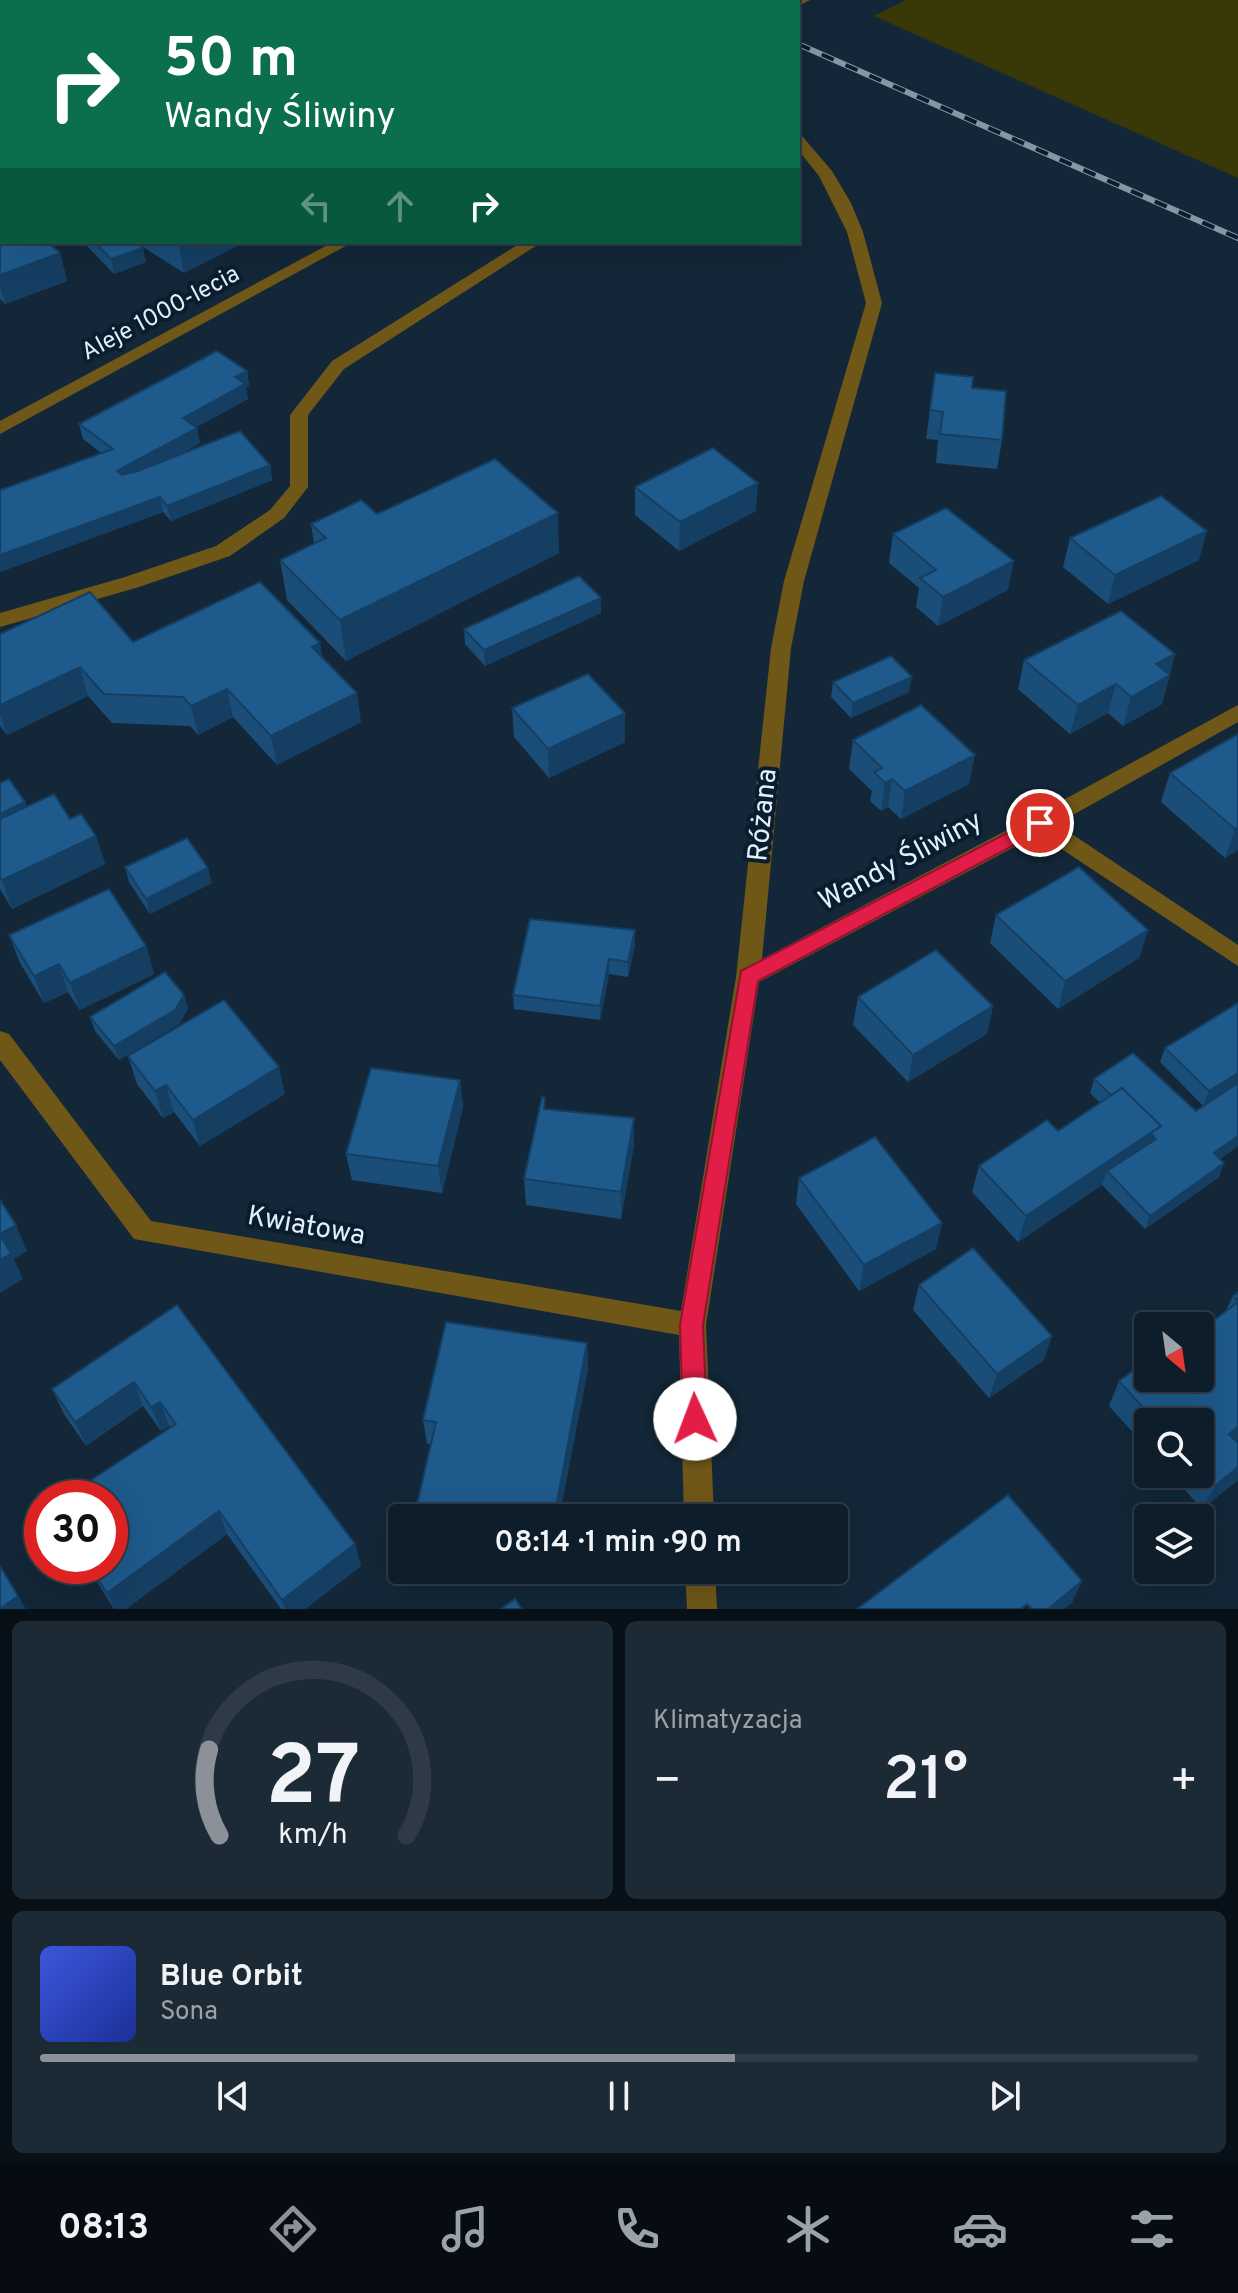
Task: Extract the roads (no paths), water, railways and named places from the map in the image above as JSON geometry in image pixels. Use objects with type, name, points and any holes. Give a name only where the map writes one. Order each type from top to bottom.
[{"type":"street","name":"Różana","points":[[698,1504],[692,1325],[748,977],[781,648],[794,581],[874,303],[855,232],[843,203],[826,174],[800,142]]},
{"type":"street","name":"Aleje 1000-lecia","points":[[0,428],[341,244]]},
{"type":"street","points":[[0,620],[132,582],[223,551],[277,514],[299,487],[299,415],[338,365],[464,283],[531,244]]},
{"type":"street","name":"Wandy Śliwiny","points":[[748,977],[1040,823],[1238,712]]},
{"type":"street","points":[[1040,823],[1238,957]]},
{"type":"street","name":"Kwiatowa","points":[[0,1041],[143,1231],[692,1325]]},
{"type":"street","points":[[701,1584],[702,1609]]},
{"type":"railway","points":[[800,45],[1238,238]]}]
